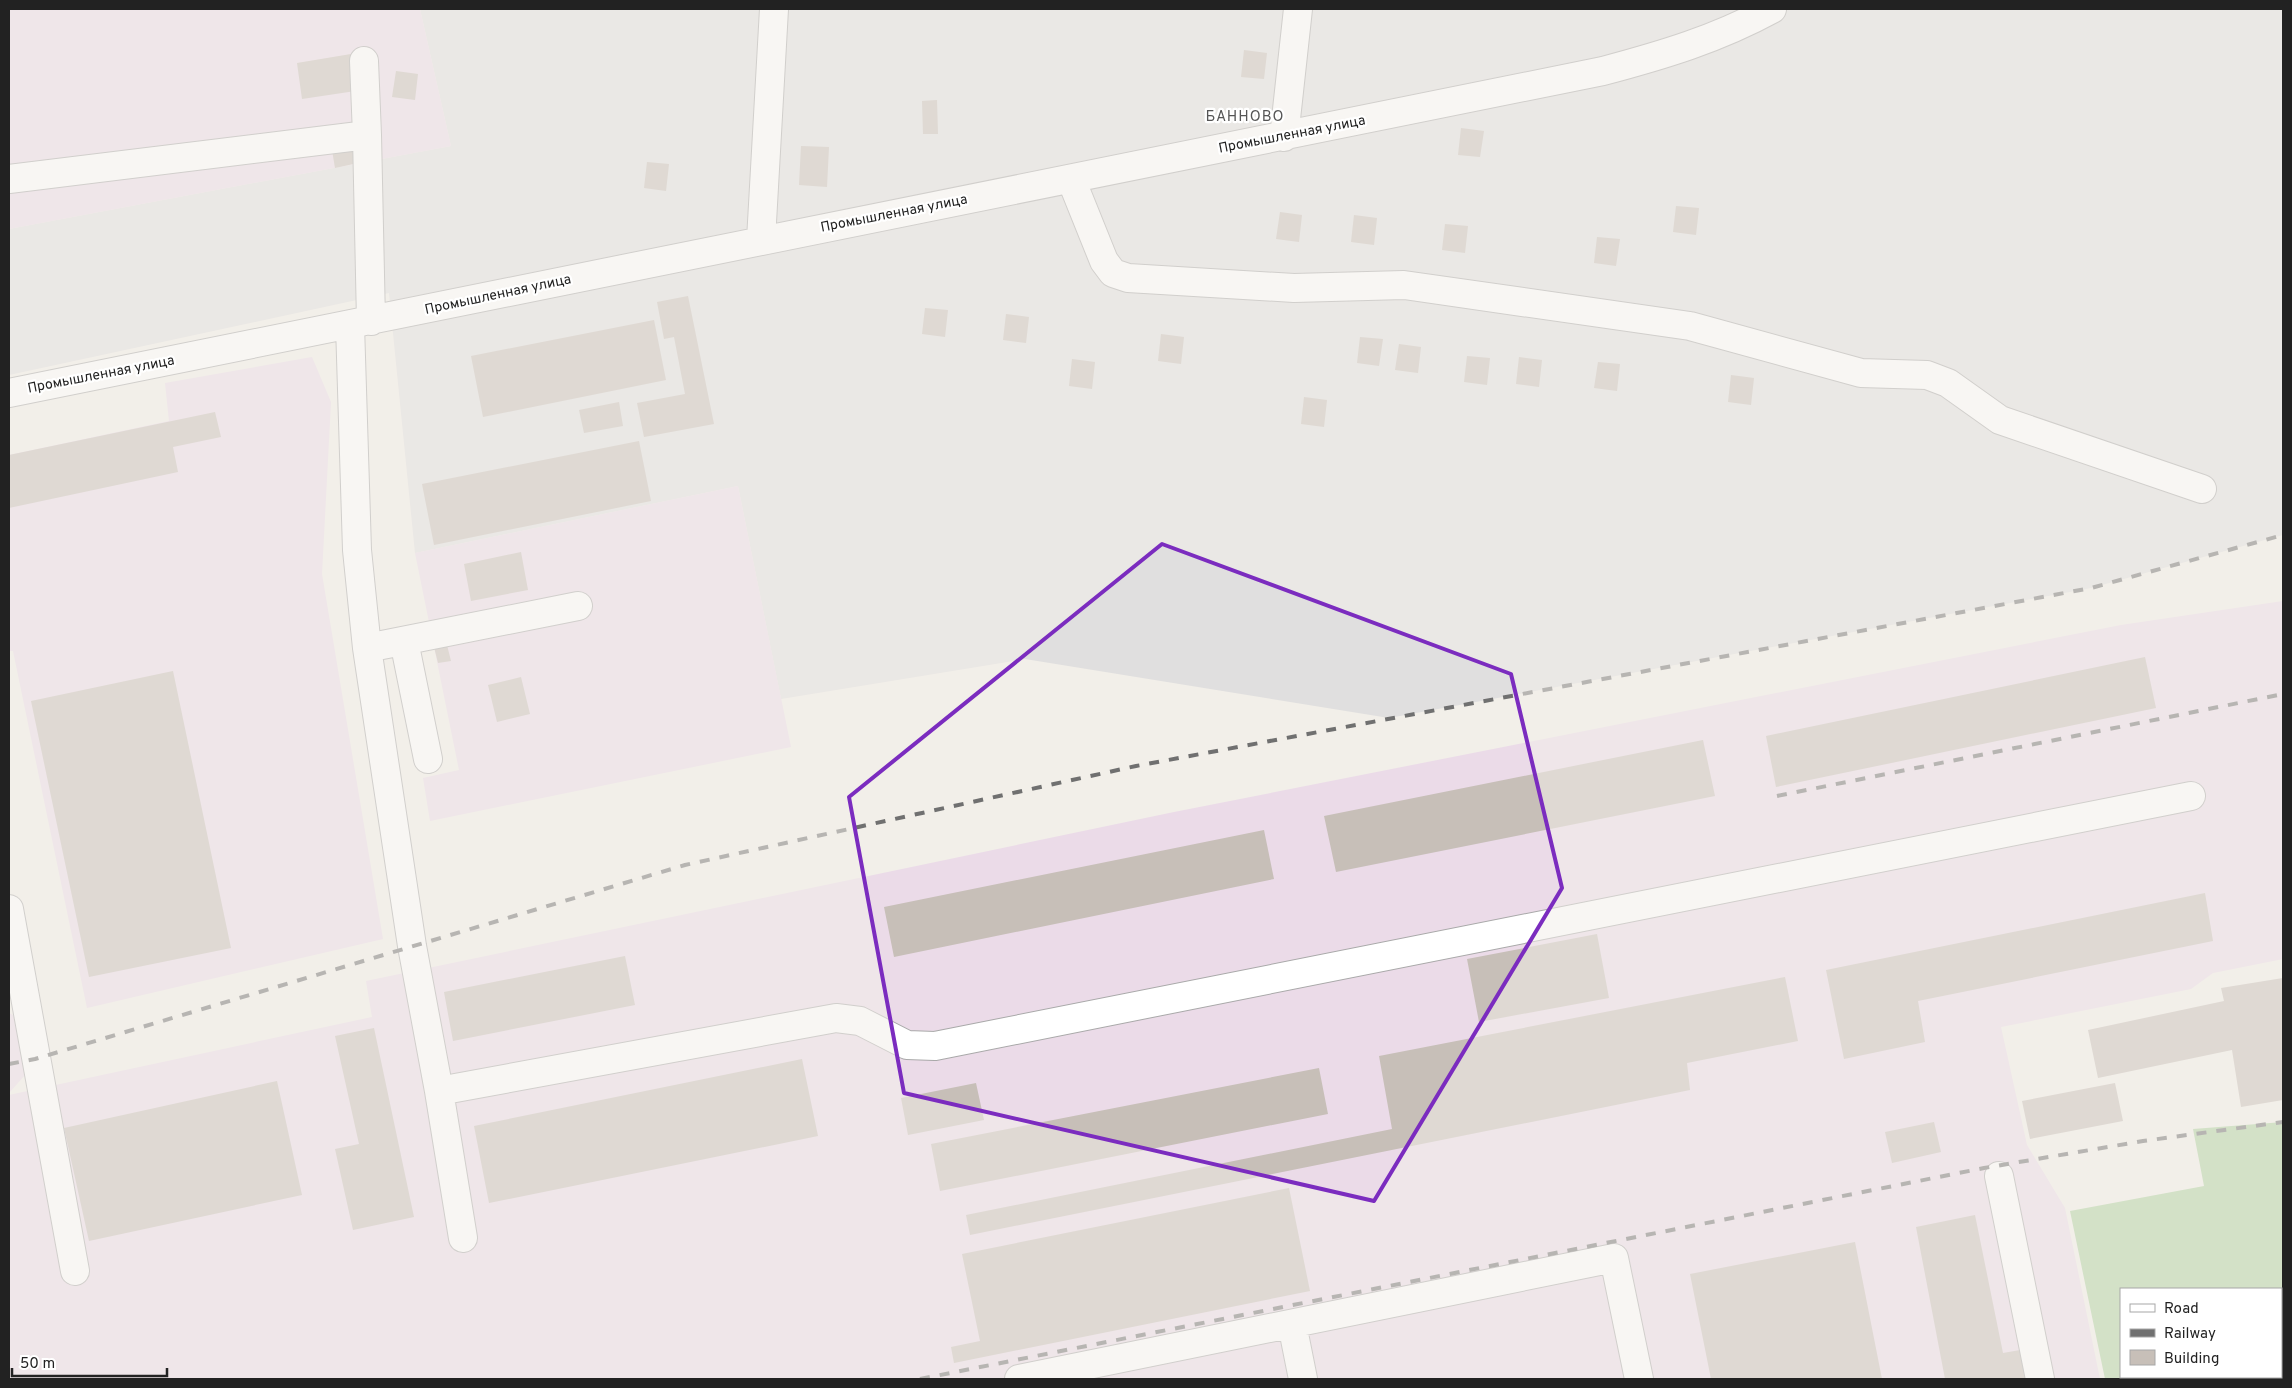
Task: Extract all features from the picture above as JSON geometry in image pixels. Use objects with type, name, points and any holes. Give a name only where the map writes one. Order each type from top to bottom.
[{"type":"street","points":[[762,240],[774,9]]},
{"type":"street","points":[[1284,137],[1298,9]]},
{"type":"street","name":"Промышленная улица","points":[[9,393],[762,240],[1284,137],[1603,71],[1679,50],[1748,22],[1772,9]]},
{"type":"street","points":[[364,61],[368,135],[361,323],[357,550],[367,648],[412,946],[439,1091],[463,1238]]},
{"type":"street","points":[[9,179],[368,135]]},
{"type":"street","points":[[1071,178],[1104,261],[1113,273],[1128,278],[1294,288],[1404,285],[1690,326],[1861,373],[1927,375],[1948,383],[2000,420],[2202,489]]},
{"type":"street","points":[[367,648],[578,606]]},
{"type":"street","points":[[404,641],[428,759]]},
{"type":"street","points":[[439,1091],[836,1018],[860,1021],[907,1045],[934,1046],[2191,796]]},
{"type":"street","points":[[9,908],[75,1271]]},
{"type":"street","points":[[1998,1176],[2040,1379]]},
{"type":"street","points":[[1019,1379],[1614,1258],[1639,1379]]},
{"type":"street","points":[[1292,1324],[1303,1379]]},
{"type":"highlighted area","points":[[1162,544],[1511,674],[1562,888],[1374,1201],[904,1093],[849,797]]},
{"type":"shaded area","points":[[9,9],[420,9],[451,146],[9,229]]},
{"type":"shaded area","points":[[420,9],[2283,9],[2283,535],[2091,588],[1389,718],[1025,659],[781,699],[738,486],[415,553],[389,293],[9,375],[9,229],[451,146]]},
{"type":"shaded area","points":[[312,357],[331,402],[322,574],[383,939],[87,1008],[13,651],[9,651],[9,455],[169,421],[165,383]]},
{"type":"shaded area","points":[[738,486],[791,747],[430,821],[423,778],[459,770],[415,553]]},
{"type":"shaded area","points":[[2283,601],[2283,959],[2213,973],[2191,989],[2001,1027],[2027,1145],[2065,1208],[2100,1379],[9,1379],[9,1095],[372,1017],[366,981],[1174,812],[2121,625]]},
{"type":"shaded area","points":[[9,1013],[15,1016],[26,1074],[9,1093]]},
{"type":"green space","points":[[2283,1122],[2283,1372],[2282,1288],[2120,1288],[2120,1378],[2256,1378],[2105,1379],[2070,1211],[2204,1186],[2193,1129]]},
{"type":"building","points":[[1244,50],[1267,53],[1264,79],[1241,77]]},
{"type":"building","points":[[357,53],[362,90],[302,99],[297,63]]},
{"type":"building","points":[[396,71],[418,74],[415,100],[392,97]]},
{"type":"building","points":[[937,100],[938,134],[923,134],[922,101]]},
{"type":"building","points":[[1461,128],[1484,131],[1480,157],[1458,155]]},
{"type":"building","points":[[354,145],[358,163],[335,168],[332,150]]},
{"type":"building","points":[[801,146],[829,147],[827,187],[799,185]]},
{"type":"building","points":[[647,162],[669,164],[666,191],[644,188]]},
{"type":"building","points":[[1676,206],[1699,208],[1696,235],[1673,232]]},
{"type":"building","points":[[1280,212],[1302,215],[1299,242],[1276,239]]},
{"type":"building","points":[[1354,215],[1377,218],[1374,245],[1351,242]]},
{"type":"building","points":[[1445,224],[1468,226],[1465,253],[1442,250]]},
{"type":"building","points":[[1597,237],[1620,239],[1616,266],[1594,263]]},
{"type":"building","points":[[688,296],[714,424],[644,437],[637,403],[685,394],[674,337],[664,339],[657,302]]},
{"type":"building","points":[[925,308],[948,310],[945,337],[922,334]]},
{"type":"building","points":[[1006,314],[1029,317],[1026,343],[1003,340]]},
{"type":"building","points":[[654,320],[666,380],[483,417],[471,356]]},
{"type":"building","points":[[1161,334],[1184,337],[1181,364],[1158,361]]},
{"type":"building","points":[[1360,337],[1383,339],[1379,366],[1357,363]]},
{"type":"building","points":[[1399,344],[1421,347],[1418,373],[1395,370]]},
{"type":"building","points":[[1467,356],[1490,358],[1487,385],[1464,382]]},
{"type":"building","points":[[1519,357],[1542,360],[1539,387],[1516,384]]},
{"type":"building","points":[[1072,359],[1095,362],[1092,389],[1069,386]]},
{"type":"building","points":[[1598,362],[1620,364],[1617,391],[1594,388]]},
{"type":"building","points":[[1731,375],[1754,378],[1751,405],[1728,402]]},
{"type":"building","points":[[1304,397],[1327,400],[1324,427],[1301,424]]},
{"type":"building","points":[[619,402],[623,426],[584,433],[579,410]]},
{"type":"building","points":[[215,412],[221,437],[173,447],[178,472],[9,508],[9,455]]},
{"type":"building","points":[[639,441],[651,501],[434,545],[422,484]]},
{"type":"building","points":[[521,552],[528,590],[471,601],[464,564]]},
{"type":"building","points":[[446,641],[451,661],[438,663],[433,643]]},
{"type":"building","points":[[2145,657],[2156,708],[1776,787],[1766,736]]},
{"type":"building","points":[[173,671],[231,948],[89,977],[31,701]]},
{"type":"building","points":[[521,677],[530,714],[497,722],[488,685]]},
{"type":"building","points":[[1703,740],[1715,796],[1336,872],[1324,816]]},
{"type":"building","points":[[1264,830],[1274,879],[894,957],[884,907]]},
{"type":"building","points":[[2205,893],[2213,941],[1918,1001],[1925,1042],[1844,1059],[1826,970]]},
{"type":"building","points":[[1597,934],[1609,998],[1479,1022],[1467,959]]},
{"type":"building","points":[[625,956],[635,1005],[453,1041],[444,992]]},
{"type":"building","points":[[1785,977],[1798,1041],[1687,1063],[1690,1090],[970,1235],[966,1215],[1392,1129],[1379,1056]]},
{"type":"building","points":[[2283,978],[2283,1100],[2241,1107],[2232,1050],[2098,1078],[2088,1030],[2224,1001],[2221,988]]},
{"type":"building","points":[[374,1028],[414,1217],[353,1230],[335,1149],[359,1144],[335,1036]]},
{"type":"building","points":[[802,1059],[818,1136],[489,1203],[474,1126]]},
{"type":"building","points":[[1319,1068],[1328,1114],[940,1191],[931,1144]]},
{"type":"building","points":[[277,1081],[302,1195],[89,1241],[64,1128]]},
{"type":"building","points":[[976,1083],[984,1120],[908,1135],[901,1098]]},
{"type":"building","points":[[2115,1083],[2123,1121],[2030,1139],[2022,1101]]},
{"type":"building","points":[[1934,1122],[1941,1152],[1892,1163],[1885,1132]]},
{"type":"building","points":[[1289,1188],[1310,1291],[954,1363],[951,1347],[980,1341],[962,1254]]},
{"type":"building","points":[[1975,1215],[2003,1353],[2026,1349],[2033,1379],[1945,1379],[1916,1227]]},
{"type":"building","points":[[1855,1242],[1882,1379],[1711,1379],[1690,1274]]},
{"type":"railway","points":[[9,1064],[35,1059],[685,865],[1136,766],[2091,588],[2283,535]]},
{"type":"railway","points":[[1777,796],[2283,694]]},
{"type":"railway","points":[[920,1379],[1984,1168],[2143,1141],[2283,1122]]},
{"type":"district","name":"БАННОВО","points":[[1245,117]]}]
